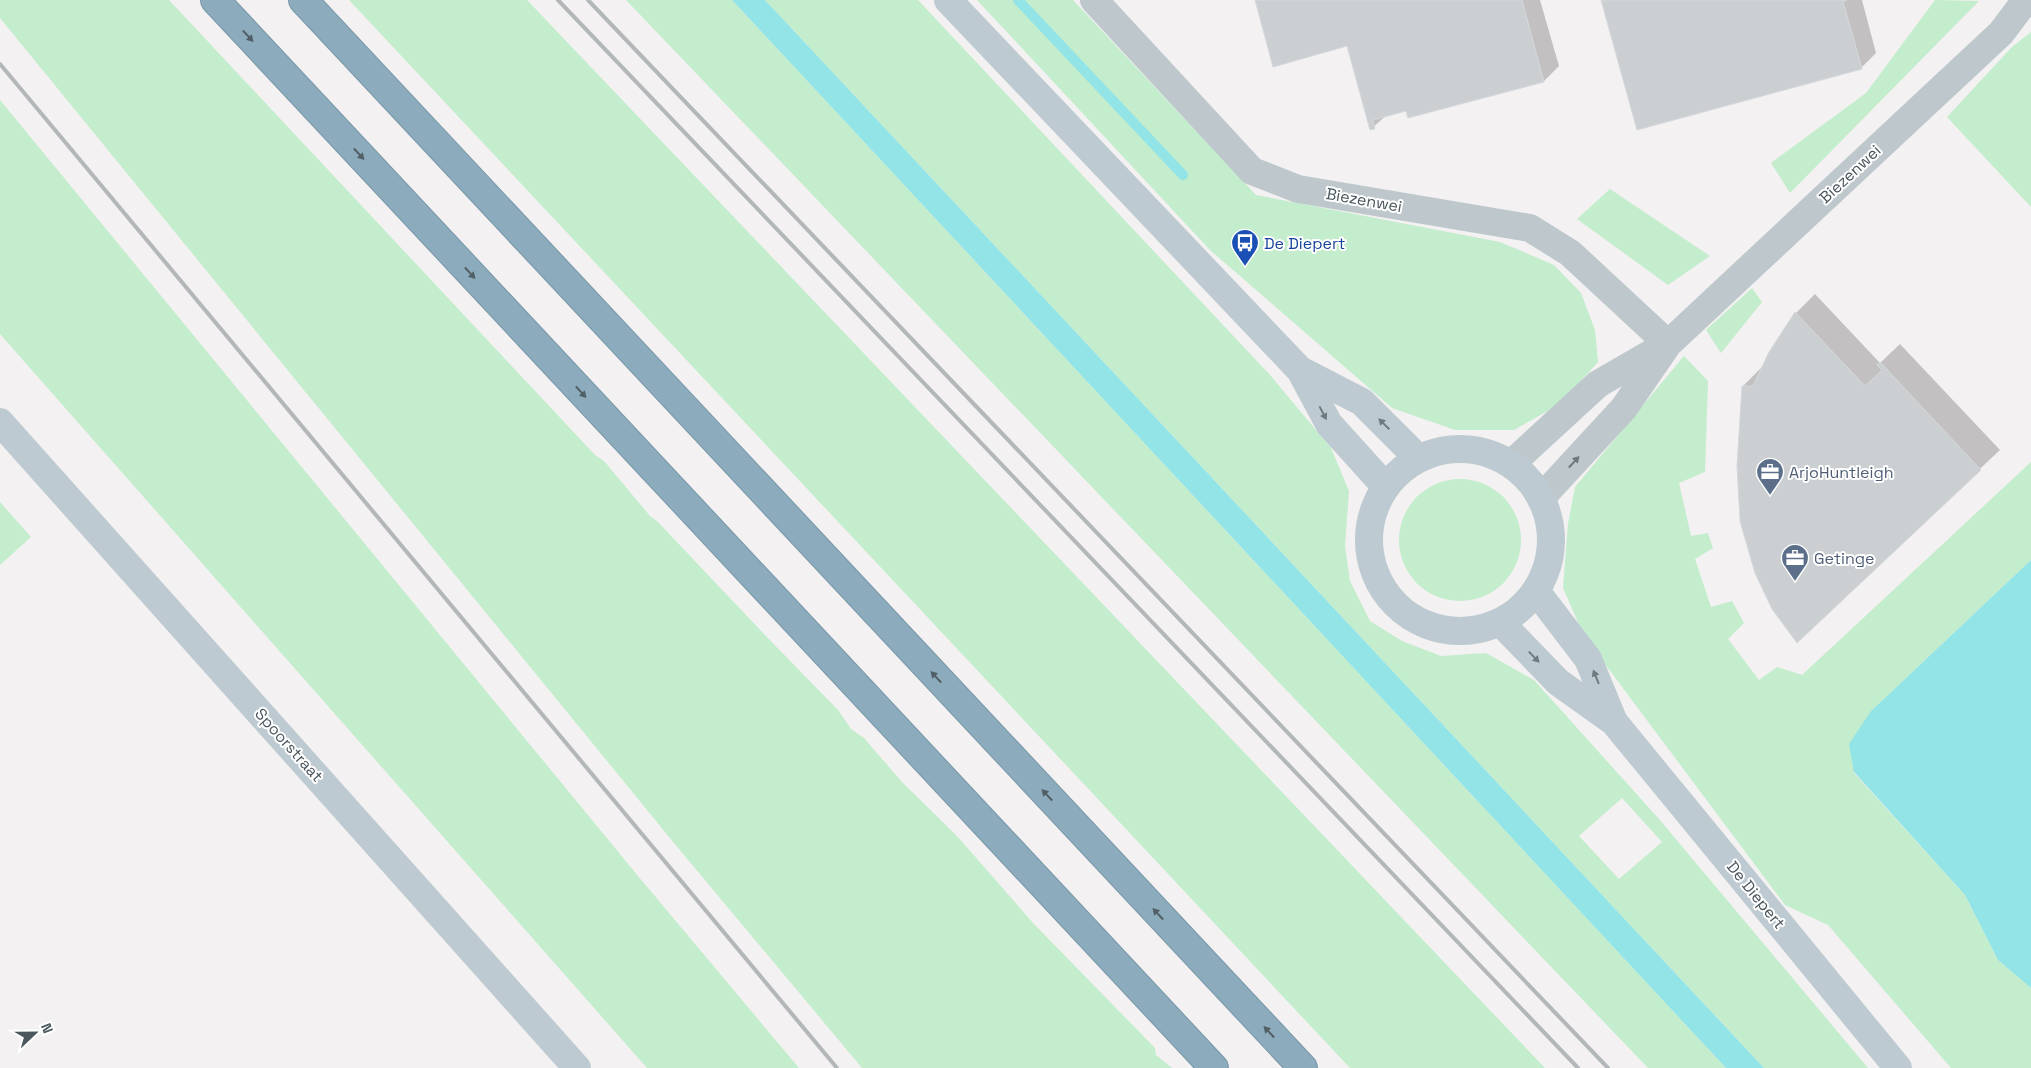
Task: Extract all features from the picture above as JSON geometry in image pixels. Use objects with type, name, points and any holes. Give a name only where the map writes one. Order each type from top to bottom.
[{"type":"highway","points":[[215,0],[1214,1068]]},
{"type":"highway","points":[[303,0],[1303,1068]]},
{"type":"main road","points":[[948,0],[1300,370],[1328,424],[1386,486]]},
{"type":"main road","points":[[1300,370],[1362,402],[1418,458]]},
{"type":"main road","name":"Spoorstraat","points":[[0,422],[577,1068]]},
{"type":"main road","points":[[1465,448],[1489,453],[1511,464],[1528,479],[1541,498],[1549,521],[1551,545],[1546,569],[1536,591],[1520,608],[1500,622],[1471,630],[1441,629],[1413,618],[1390,599],[1374,573],[1369,543],[1372,514],[1386,486],[1400,470],[1418,458],[1441,450],[1465,448]]},
{"type":"main road","name":"De Diepert","points":[[1536,591],[1588,659],[1614,722]]},
{"type":"main road","name":"De Diepert","points":[[1500,622],[1558,682],[1614,722],[1898,1068]]},
{"type":"street","name":"Biezenwei","points":[[1094,0],[1252,171],[1298,189],[1530,228],[1570,253],[1668,344]]},
{"type":"street","name":"Biezenwei","points":[[1541,498],[1624,408],[1668,344],[2001,33],[2026,0]]},
{"type":"street","name":"Biezenwei","points":[[1511,464],[1598,384],[1668,344]]},
{"type":"green space","points":[[0,0],[169,0],[595,455],[604,461],[650,516],[657,521],[838,710],[851,729],[864,738],[902,782],[957,836],[1033,923],[1155,1048],[1156,1055],[1172,1068],[862,1068],[674,843],[0,18]]},
{"type":"green space","points":[[349,0],[527,0],[1545,1068],[1350,1068]]},
{"type":"green space","points":[[626,0],[732,0],[1726,1068],[1648,1068]]},
{"type":"green space","points":[[765,0],[918,0],[1270,375],[1331,448],[1349,491],[1345,546],[1350,581],[1370,621],[1402,641],[1441,656],[1486,653],[1534,680],[1659,819],[1868,1068],[1764,1068]],"holes":[[[1622,798],[1662,842],[1619,879],[1579,836]]]},
{"type":"green space","points":[[977,0],[1073,0],[1256,195],[1500,242],[1554,265],[1581,293],[1595,330],[1598,362],[1560,404],[1514,430],[1455,430],[1392,408],[1210,250]]},
{"type":"green space","points":[[1935,0],[1979,1],[1790,193],[1771,163],[1866,93]]},
{"type":"green space","points":[[2031,32],[2031,207],[1947,117],[2012,47]]},
{"type":"green space","points":[[0,100],[638,876],[799,1068],[647,1068],[0,334]]},
{"type":"green space","points":[[1610,189],[1710,256],[1668,285],[1577,219]]},
{"type":"green space","points":[[1752,288],[1762,302],[1721,353],[1706,330]]},
{"type":"green space","points":[[1684,356],[1708,381],[1705,472],[1679,483],[1691,536],[1708,533],[1713,548],[1695,559],[1711,607],[1732,601],[1744,623],[1728,639],[1759,680],[1777,667],[1802,675],[2031,462],[2031,560],[1871,711],[1854,773],[1965,895],[1998,960],[2031,988],[2031,1068],[1951,1068],[1828,925],[1785,905],[1584,636],[1563,588],[1568,524],[1575,487]]},
{"type":"green space","points":[[1460,479],[1483,483],[1503,497],[1517,517],[1521,540],[1517,563],[1503,583],[1483,597],[1460,601],[1437,597],[1417,583],[1403,563],[1399,540],[1403,517],[1417,497],[1437,483]]},
{"type":"green space","points":[[0,502],[31,537],[0,565]]},
{"type":"water","points":[[732,0],[765,0],[1764,1068],[1726,1068]]},
{"type":"water","points":[[2031,560],[2031,988],[1998,960],[1965,895],[1854,772],[1849,744],[1871,711]]},
{"type":"building","points":[[1255,0],[1522,0],[1544,82],[1408,118],[1406,111],[1373,120],[1375,129],[1370,130],[1347,46],[1273,67]]},
{"type":"building","points":[[1601,0],[1847,0],[1843,1],[1862,69],[1637,130]]},
{"type":"building","points":[[1795,312],[1865,386],[1882,370],[1877,365],[1880,362],[1981,470],[1797,643],[1772,609],[1755,573],[1740,521],[1737,466],[1742,386],[1753,386],[1769,352]]},
{"type":"waterway","points":[[1018,0],[1183,175]]},
{"type":"railway","points":[[558,0],[1578,1068]]},
{"type":"railway","points":[[588,0],[1608,1068]]},
{"type":"railway","points":[[0,64],[837,1068]]},
{"type":"place","name":"De Diepert","points":[[1245,267]]},
{"type":"place","name":"ArjoHuntleigh","points":[[1770,496]]},
{"type":"place","name":"Getinge","points":[[1795,582]]}]
